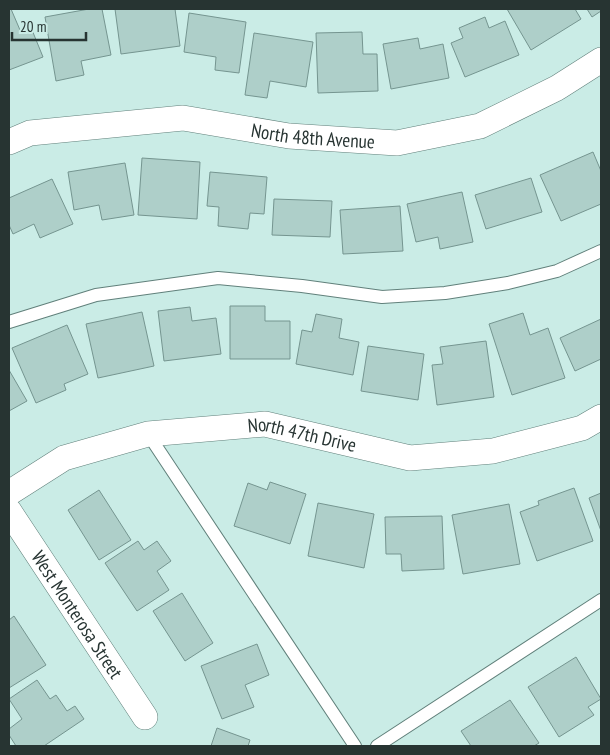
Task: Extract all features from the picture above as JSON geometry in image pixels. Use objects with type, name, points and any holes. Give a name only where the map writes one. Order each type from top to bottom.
[{"type":"street","name":"North 48th Avenue","points":[[9,142],[30,133],[183,118],[289,136],[397,143],[480,126],[557,88],[601,60]]},
{"type":"street","name":"North 47th Drive","points":[[9,493],[64,458],[148,434],[265,424],[410,458],[493,451],[582,428],[601,417]]},
{"type":"street","name":"West Monterosa Street","points":[[9,511],[145,717]]},
{"type":"lane","points":[[9,322],[96,295],[218,278],[302,286],[382,297],[445,294],[508,283],[557,271],[601,251]]},
{"type":"lane","points":[[148,434],[355,746]]},
{"type":"lane","points":[[377,746],[601,600]]},
{"type":"building","points":[[9,9],[11,9],[20,30],[30,25],[43,57],[9,70]]},
{"type":"building","points":[[89,9],[102,9],[111,55],[81,61],[84,75],[56,81],[45,17]]},
{"type":"building","points":[[115,9],[175,9],[180,46],[121,54]]},
{"type":"building","points":[[507,9],[575,9],[581,19],[531,50]]},
{"type":"building","points":[[587,9],[601,9],[601,11],[592,17]]},
{"type":"building","points":[[189,13],[246,22],[239,73],[215,70],[216,57],[184,52]]},
{"type":"building","points":[[485,17],[489,28],[505,21],[519,55],[465,77],[451,43],[463,38],[459,28]]},
{"type":"building","points":[[362,32],[363,54],[377,54],[378,91],[318,93],[316,33]]},
{"type":"building","points":[[254,33],[313,42],[306,87],[270,81],[267,98],[245,95]]},
{"type":"building","points":[[418,38],[420,49],[443,44],[449,78],[391,89],[383,44]]},
{"type":"building","points":[[593,152],[601,171],[601,204],[561,221],[540,175]]},
{"type":"building","points":[[142,158],[200,162],[197,219],[138,215]]},
{"type":"building","points":[[125,163],[134,215],[102,220],[99,205],[74,210],[68,172]]},
{"type":"building","points":[[210,172],[267,177],[264,214],[250,213],[248,229],[218,226],[219,207],[207,206]]},
{"type":"building","points":[[531,178],[542,212],[486,229],[475,195]]},
{"type":"building","points":[[52,179],[73,224],[40,238],[34,224],[13,234],[9,225],[9,198]]},
{"type":"building","points":[[462,192],[473,242],[440,249],[438,237],[416,242],[407,204]]},
{"type":"building","points":[[274,199],[332,201],[330,237],[272,235]]},
{"type":"building","points":[[400,206],[403,251],[343,254],[340,210]]},
{"type":"building","points":[[230,306],[265,306],[265,321],[290,321],[290,359],[230,359]]},
{"type":"building","points":[[190,307],[192,321],[216,318],[221,354],[164,361],[158,311]]},
{"type":"building","points":[[142,312],[154,366],[98,378],[86,324]]},
{"type":"building","points":[[523,313],[530,335],[548,328],[565,378],[512,395],[489,324]]},
{"type":"building","points":[[316,314],[342,319],[339,338],[359,342],[353,375],[296,364],[302,330],[312,332]]},
{"type":"building","points":[[601,319],[601,359],[575,371],[560,338]]},
{"type":"building","points":[[67,325],[88,374],[64,384],[66,390],[36,403],[12,348]]},
{"type":"building","points":[[486,341],[494,397],[437,405],[432,365],[443,364],[440,347]]},
{"type":"building","points":[[368,346],[424,354],[418,400],[361,391]]},
{"type":"building","points":[[9,370],[27,401],[9,411]]},
{"type":"building","points":[[270,482],[306,494],[290,544],[234,526],[248,483],[267,490]]},
{"type":"building","points":[[574,488],[593,541],[537,561],[520,512],[539,505],[538,501]]},
{"type":"building","points":[[99,490],[131,540],[99,560],[68,510]]},
{"type":"building","points":[[601,493],[601,531],[589,498]]},
{"type":"building","points":[[318,503],[374,514],[364,568],[308,556]]},
{"type":"building","points":[[509,504],[520,564],[463,574],[452,515]]},
{"type":"building","points":[[442,516],[444,569],[402,571],[401,554],[386,554],[385,517]]},
{"type":"building","points":[[138,541],[144,550],[157,541],[171,561],[157,571],[169,590],[137,611],[105,563]]},
{"type":"building","points":[[182,593],[213,643],[185,661],[153,611]]},
{"type":"building","points":[[14,616],[46,665],[9,688],[9,620]]},
{"type":"building","points":[[257,644],[269,675],[245,685],[254,707],[222,719],[201,666]]},
{"type":"building","points":[[576,657],[601,699],[588,707],[594,715],[559,737],[528,687]]},
{"type":"building","points":[[37,680],[50,699],[56,695],[67,711],[75,706],[84,719],[44,746],[16,746],[9,735],[9,729],[22,719],[9,699]]},
{"type":"building","points":[[510,700],[539,743],[534,746],[471,746],[461,731]]},
{"type":"building","points":[[217,728],[250,740],[248,746],[211,746]]}]
